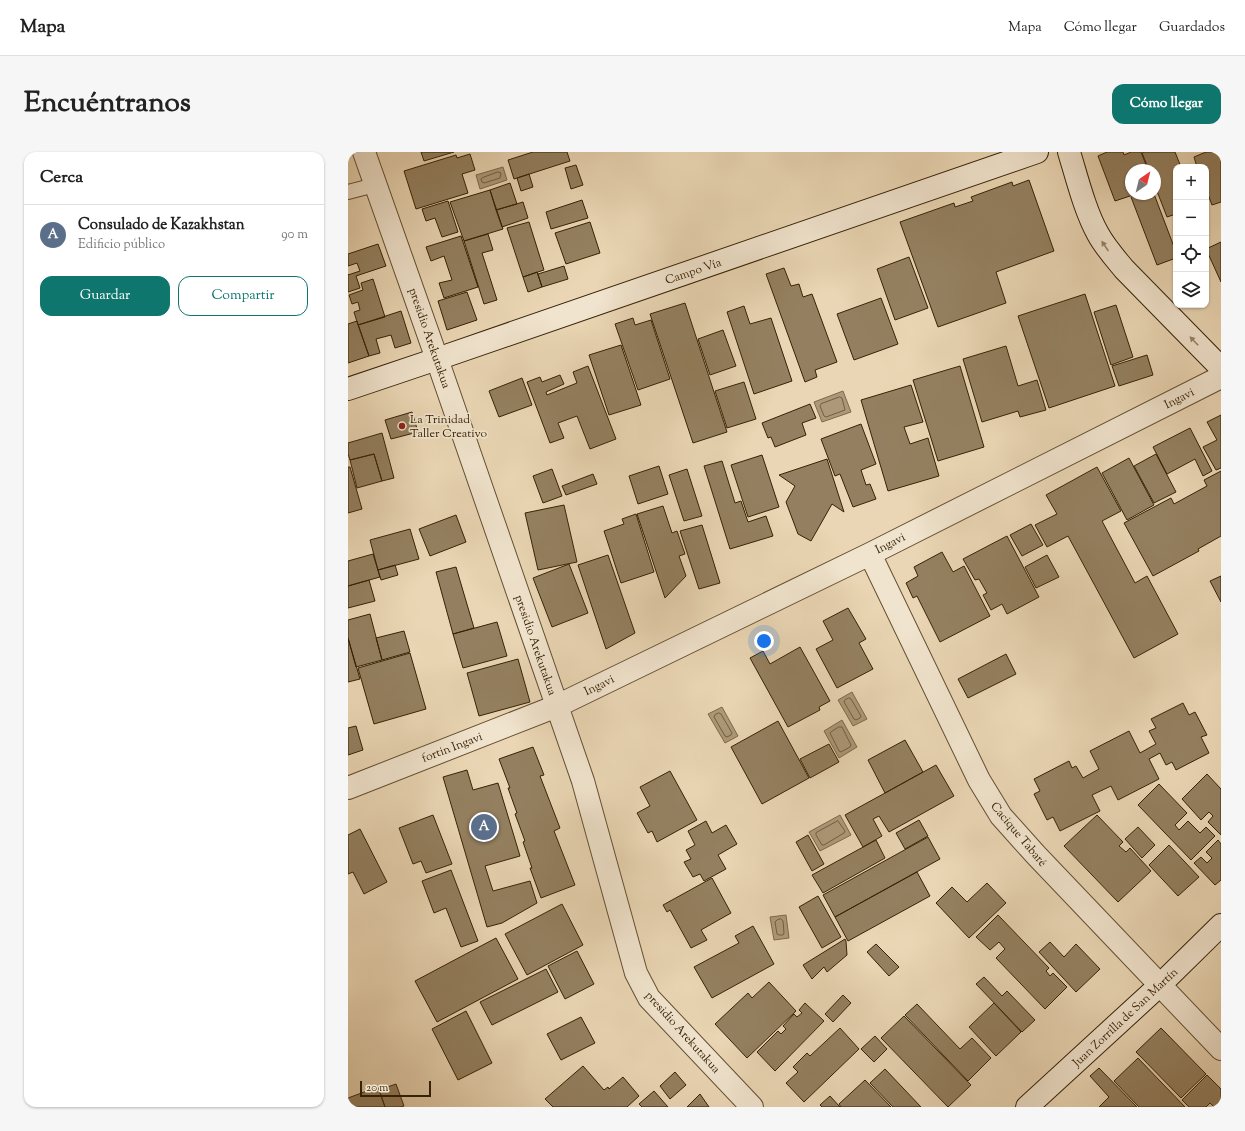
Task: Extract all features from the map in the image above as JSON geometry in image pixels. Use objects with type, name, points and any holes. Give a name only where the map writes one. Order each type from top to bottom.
[{"type":"street","name":"presidio Arekutakua","points":[[364,152],[583,781],[636,973],[650,998],[752,1107]]},
{"type":"street","name":"Campo Vía","points":[[348,389],[1037,152]]},
{"type":"street","points":[[1069,152],[1091,221],[1110,253],[1221,368]]},
{"type":"street","name":"Ingavi","points":[[557,706],[870,554],[1221,377]]},
{"type":"street","name":"Cacique Tabaré","points":[[870,554],[979,780],[1001,816],[1036,855],[1221,1049]]},
{"type":"street","name":"fortin Ingavi","points":[[348,788],[557,706]]},
{"type":"street","name":"Juan Zorrilla de San Martín","points":[[1027,1107],[1160,985],[1221,925]]},
{"type":"lane","points":[[348,192],[375,185]]},
{"type":"water","points":[[503,167],[507,180],[480,189],[476,175]]},
{"type":"water","points":[[843,391],[851,412],[822,422],[814,402]]},
{"type":"water","points":[[852,692],[867,719],[853,726],[838,700]]},
{"type":"water","points":[[722,707],[738,736],[725,743],[708,714]]},
{"type":"water","points":[[842,720],[857,747],[839,758],[824,731]]},
{"type":"water","points":[[840,815],[851,835],[820,851],[809,832]]},
{"type":"water","points":[[786,915],[789,938],[774,940],[770,917]]},
{"type":"building","points":[[421,152],[454,152],[424,161]]},
{"type":"building","points":[[533,152],[567,152],[570,161],[514,179],[508,160]]},
{"type":"building","points":[[1107,152],[1123,152],[1124,155],[1131,152],[1141,152],[1146,164],[1125,164],[1125,198],[1115,201],[1098,156]]},
{"type":"building","points":[[1175,152],[1180,164],[1173,164],[1173,215],[1167,217],[1160,200],[1161,164],[1147,164],[1142,153]]},
{"type":"building","points":[[1206,152],[1221,152],[1221,202],[1212,205],[1209,197],[1209,164],[1196,164],[1194,157]]},
{"type":"building","points":[[470,154],[475,170],[462,174],[468,193],[416,209],[404,171],[456,155],[457,158]]},
{"type":"building","points":[[576,165],[583,185],[571,189],[565,168]]},
{"type":"building","points":[[529,174],[533,187],[521,191],[517,178]]},
{"type":"building","points":[[1029,180],[1054,251],[996,272],[1006,303],[938,327],[900,222],[954,203],[955,207],[973,201],[971,197],[1012,182],[1013,186]]},
{"type":"building","points":[[510,183],[517,204],[496,210],[490,190]]},
{"type":"building","points":[[490,190],[503,229],[464,241],[450,202]]},
{"type":"building","points":[[582,200],[588,218],[551,229],[546,212]]},
{"type":"building","points":[[1132,200],[1156,200],[1173,244],[1173,259],[1157,265]]},
{"type":"building","points":[[448,201],[458,232],[442,237],[435,218],[426,221],[422,209]]},
{"type":"building","points":[[523,202],[528,218],[502,227],[496,210]]},
{"type":"building","points":[[529,222],[544,270],[523,277],[507,228]]},
{"type":"building","points":[[590,222],[600,253],[566,264],[555,233]]},
{"type":"building","points":[[488,234],[493,250],[482,253],[497,300],[484,304],[464,241]]},
{"type":"building","points":[[461,236],[478,287],[444,298],[439,283],[452,280],[444,256],[431,261],[426,247]]},
{"type":"building","points":[[1221,242],[1221,282],[1209,256],[1209,248]]},
{"type":"building","points":[[378,244],[386,266],[356,276],[360,288],[348,292],[348,275],[360,271],[357,263],[348,266],[348,254]]},
{"type":"building","points":[[909,257],[928,308],[895,320],[877,269]]},
{"type":"building","points":[[564,266],[568,279],[542,287],[538,274]]},
{"type":"building","points":[[784,268],[791,286],[799,284],[803,297],[812,294],[837,362],[815,370],[817,377],[805,382],[766,274]]},
{"type":"building","points":[[537,272],[542,287],[528,292],[523,277]]},
{"type":"building","points":[[373,279],[385,317],[358,325],[354,312],[360,310],[358,302],[352,304],[349,295],[363,290],[361,283]]},
{"type":"building","points":[[467,292],[477,320],[447,330],[438,301]]},
{"type":"building","points":[[1085,294],[1115,386],[1049,408],[1018,316]]},
{"type":"building","points":[[881,298],[898,344],[854,360],[837,314]]},
{"type":"building","points":[[685,303],[727,432],[693,443],[650,314]]},
{"type":"building","points":[[1116,305],[1133,357],[1111,365],[1094,312]]},
{"type":"building","points":[[744,306],[750,324],[771,318],[792,381],[754,394],[727,312]]},
{"type":"building","points":[[401,311],[411,343],[395,348],[391,335],[376,339],[380,353],[369,356],[358,325]]},
{"type":"building","points":[[633,318],[635,325],[651,320],[670,379],[638,390],[615,324]]},
{"type":"building","points":[[357,321],[369,356],[348,363],[348,324]]},
{"type":"building","points":[[723,330],[736,366],[710,375],[698,339]]},
{"type":"building","points":[[621,345],[641,405],[609,415],[589,355]]},
{"type":"building","points":[[1006,346],[1018,386],[1037,380],[1046,410],[1020,417],[1018,411],[982,422],[963,359]]},
{"type":"building","points":[[1147,355],[1153,375],[1119,386],[1112,366]]},
{"type":"building","points":[[588,366],[616,439],[590,449],[577,416],[558,423],[564,438],[550,443],[527,382],[540,377],[542,382],[560,375],[564,384],[546,392],[547,395],[577,383],[573,372]]},
{"type":"building","points":[[960,366],[984,447],[938,461],[913,380]]},
{"type":"building","points":[[522,378],[532,405],[499,417],[489,391]]},
{"type":"building","points":[[744,382],[756,419],[727,428],[715,391]]},
{"type":"building","points":[[911,385],[923,422],[904,427],[910,444],[928,438],[939,476],[888,491],[861,400]]},
{"type":"building","points":[[810,404],[816,418],[802,423],[806,435],[775,447],[771,437],[768,438],[762,423]]},
{"type":"building","name":"La Trinidad Taller Creativo","points":[[412,412],[418,432],[391,439],[385,420]]},
{"type":"building","points":[[1221,415],[1221,468],[1216,470],[1203,447],[1217,440],[1207,422]]},
{"type":"building","points":[[861,424],[876,464],[861,470],[866,485],[870,484],[876,499],[853,507],[840,474],[835,476],[821,439]]},
{"type":"building","points":[[1190,428],[1212,471],[1203,476],[1195,459],[1167,474],[1153,447]]},
{"type":"building","points":[[382,433],[394,478],[382,481],[374,454],[350,460],[348,454],[348,443]]},
{"type":"building","points":[[374,454],[382,481],[357,488],[350,460]]},
{"type":"building","points":[[1156,454],[1176,492],[1154,503],[1134,466]]},
{"type":"building","points":[[762,455],[779,507],[748,517],[731,465]]},
{"type":"building","points":[[1129,458],[1154,505],[1127,520],[1102,473]]},
{"type":"building","points":[[827,459],[844,512],[832,504],[811,541],[798,534],[786,502],[795,486],[779,475]]},
{"type":"building","points":[[722,461],[735,503],[741,501],[748,522],[766,516],[773,536],[730,549],[704,466]]},
{"type":"building","points":[[659,466],[668,494],[638,504],[629,476]]},
{"type":"building","points":[[348,467],[350,467],[362,509],[348,513]]},
{"type":"building","points":[[1097,467],[1121,511],[1102,521],[1135,583],[1147,576],[1178,634],[1134,658],[1068,536],[1047,547],[1035,525],[1057,514],[1046,495]]},
{"type":"building","points":[[552,469],[562,496],[543,503],[533,476]]},
{"type":"building","points":[[687,469],[702,516],[684,521],[669,475]]},
{"type":"building","points":[[1221,471],[1221,536],[1198,549],[1199,551],[1153,576],[1124,523],[1171,498],[1174,504],[1207,486],[1204,480]]},
{"type":"building","points":[[593,474],[597,484],[566,495],[562,486]]},
{"type":"building","points":[[564,505],[577,562],[538,570],[525,513]]},
{"type":"building","points":[[663,506],[672,533],[677,531],[685,554],[679,556],[686,576],[665,598],[637,514]]},
{"type":"building","points":[[636,514],[654,572],[621,583],[604,531],[624,524],[622,519]]},
{"type":"building","points":[[456,515],[466,542],[430,556],[419,529]]},
{"type":"building","points":[[1031,524],[1043,545],[1022,556],[1010,535]]},
{"type":"building","points":[[702,525],[720,583],[699,589],[680,531]]},
{"type":"building","points":[[410,529],[419,559],[378,570],[370,540]]},
{"type":"building","points":[[1007,536],[1039,597],[1007,614],[1002,604],[991,610],[983,595],[987,593],[979,579],[975,580],[963,559]]},
{"type":"building","points":[[942,552],[953,572],[964,566],[990,616],[940,642],[917,596],[913,598],[906,583],[918,576],[914,567]]},
{"type":"building","points":[[373,554],[380,577],[348,586],[348,561]]},
{"type":"building","points":[[608,555],[635,633],[606,649],[578,565]]},
{"type":"building","points":[[1047,555],[1059,577],[1036,588],[1025,567]]},
{"type":"building","points":[[569,564],[588,613],[552,627],[533,578]]},
{"type":"building","points":[[395,565],[398,575],[381,580],[378,570]]},
{"type":"building","points":[[456,567],[474,628],[453,634],[436,572]]},
{"type":"building","points":[[1221,576],[1221,602],[1210,581]]},
{"type":"building","points":[[369,580],[375,601],[348,608],[348,586]]},
{"type":"building","points":[[848,608],[866,639],[859,643],[873,669],[837,688],[816,649],[833,640],[823,621]]},
{"type":"building","points":[[370,614],[382,660],[356,667],[348,638],[348,620]]},
{"type":"building","points":[[497,622],[507,656],[463,668],[453,634]]},
{"type":"building","points":[[404,631],[410,652],[382,660],[376,638]]},
{"type":"building","points":[[348,638],[360,679],[348,682]]},
{"type":"building","points":[[800,647],[830,701],[819,707],[820,710],[788,727],[750,658],[763,651],[770,664]]},
{"type":"building","points":[[410,653],[426,709],[374,724],[358,668]]},
{"type":"building","points":[[1006,654],[1016,674],[968,698],[958,679]]},
{"type":"building","points":[[518,659],[530,702],[479,716],[467,673]]},
{"type":"building","points":[[1183,703],[1189,715],[1195,712],[1207,735],[1201,737],[1209,753],[1176,770],[1172,762],[1166,765],[1160,753],[1149,759],[1159,779],[1118,800],[1111,786],[1092,795],[1100,811],[1060,831],[1053,817],[1047,820],[1034,794],[1040,791],[1034,779],[1069,761],[1072,768],[1076,766],[1083,778],[1099,769],[1090,751],[1129,731],[1140,753],[1156,744],[1149,731],[1156,728],[1151,719]]},
{"type":"building","points":[[778,721],[809,778],[762,804],[731,747]]},
{"type":"building","points":[[356,726],[363,750],[348,755],[348,728]]},
{"type":"building","points":[[905,740],[923,772],[885,793],[868,760]]},
{"type":"building","points":[[829,744],[839,762],[810,778],[800,759]]},
{"type":"building","points":[[533,747],[544,775],[540,776],[560,828],[554,831],[575,885],[541,898],[530,868],[532,868],[523,842],[525,841],[515,814],[517,813],[508,788],[510,788],[499,759]]},
{"type":"building","points":[[936,765],[954,796],[889,832],[879,816],[873,819],[882,836],[863,847],[845,815]]},
{"type":"building","points":[[467,770],[473,790],[498,783],[520,856],[485,866],[493,891],[530,881],[537,903],[502,923],[487,927],[443,777]]},
{"type":"building","points":[[670,771],[697,820],[657,842],[652,831],[648,833],[637,813],[650,806],[640,787]]},
{"type":"building","points":[[1207,774],[1221,789],[1221,835],[1208,822],[1213,816],[1209,812],[1201,820],[1182,799]]},
{"type":"building","points":[[1159,784],[1187,813],[1175,825],[1179,830],[1188,821],[1200,833],[1206,827],[1215,836],[1191,860],[1138,805]]},
{"type":"building","points":[[433,815],[452,864],[426,873],[421,861],[413,864],[399,828]]},
{"type":"building","points":[[1097,815],[1123,842],[1119,846],[1126,852],[1130,848],[1151,871],[1118,902],[1064,846]]},
{"type":"building","points":[[919,820],[928,836],[905,849],[896,833]]},
{"type":"building","points":[[706,821],[712,833],[726,825],[737,844],[718,855],[726,869],[704,881],[700,874],[693,877],[684,862],[691,859],[686,850],[695,845],[688,831]]},
{"type":"building","points":[[1138,827],[1155,845],[1142,858],[1125,839]]},
{"type":"building","points":[[360,829],[387,882],[364,894],[353,872],[348,874],[348,835]]},
{"type":"building","points":[[808,835],[824,864],[812,871],[796,842]]},
{"type":"building","points":[[928,837],[940,859],[835,917],[823,895]]},
{"type":"building","points":[[876,840],[885,858],[823,893],[812,875]]},
{"type":"building","points":[[1218,840],[1221,844],[1221,880],[1215,885],[1194,863],[1201,857],[1207,863],[1212,858],[1206,852]]},
{"type":"building","points":[[1169,845],[1199,877],[1178,896],[1149,865]]},
{"type":"building","points":[[451,870],[478,941],[461,947],[446,908],[434,913],[422,881]]},
{"type":"building","points":[[917,872],[930,896],[848,941],[835,917]]},
{"type":"building","points":[[712,878],[731,913],[701,930],[707,940],[691,948],[670,910],[667,912],[663,905]]},
{"type":"building","points":[[987,883],[1006,903],[969,938],[936,903],[952,887],[967,902]]},
{"type":"building","points":[[818,896],[841,937],[822,948],[799,907]]},
{"type":"building","points":[[562,904],[583,945],[527,975],[505,934]]},
{"type":"building","points":[[998,915],[1049,968],[1046,971],[1050,976],[1053,973],[1067,987],[1045,1009],[996,958],[1005,949],[999,942],[990,950],[976,937]]},
{"type":"building","points":[[753,926],[774,964],[712,998],[694,967],[739,943],[735,936]]},
{"type":"building","points":[[496,938],[518,979],[437,1022],[415,981]]},
{"type":"building","points":[[845,939],[847,955],[827,972],[824,967],[812,979],[803,965]]},
{"type":"building","points":[[1050,942],[1064,957],[1076,944],[1100,969],[1076,992],[1039,952]]},
{"type":"building","points":[[876,944],[899,967],[889,976],[867,952]]},
{"type":"building","points":[[577,951],[594,984],[565,999],[548,966]]},
{"type":"building","points":[[546,969],[558,992],[492,1025],[480,1002]]},
{"type":"building","points":[[984,977],[1002,996],[1007,991],[1035,1020],[1022,1032],[976,984]]},
{"type":"building","points":[[769,982],[796,1011],[747,1058],[715,1024],[748,993],[752,998]]},
{"type":"building","points":[[843,995],[851,1003],[833,1022],[825,1014]]},
{"type":"building","points":[[805,1003],[824,1021],[775,1071],[757,1052],[778,1031],[781,1034],[786,1029],[783,1026],[794,1014],[797,1017],[802,1013],[799,1010]]},
{"type":"building","points":[[994,1003],[1021,1032],[996,1056],[969,1027]]},
{"type":"building","points":[[917,1004],[960,1049],[972,1038],[991,1058],[968,1081],[905,1015]]},
{"type":"building","points":[[466,1011],[492,1063],[458,1080],[432,1029]]},
{"type":"building","points":[[904,1016],[971,1085],[948,1107],[881,1038]]},
{"type":"building","points":[[581,1017],[595,1043],[561,1060],[547,1034]]},
{"type":"building","points":[[840,1028],[859,1049],[804,1102],[786,1083],[798,1072],[793,1067],[807,1053],[810,1056]]},
{"type":"building","points":[[1161,1028],[1206,1074],[1181,1098],[1136,1052]]},
{"type":"building","points":[[875,1036],[887,1049],[874,1062],[861,1049]]},
{"type":"building","points":[[1138,1058],[1185,1107],[1139,1107],[1114,1081]]},
{"type":"building","points":[[583,1066],[604,1090],[608,1087],[609,1089],[623,1077],[639,1096],[627,1107],[553,1107],[545,1099]]},
{"type":"building","points":[[1099,1068],[1137,1107],[1099,1107],[1109,1097],[1090,1076]]},
{"type":"building","points":[[885,1069],[921,1107],[893,1107],[870,1083]]},
{"type":"building","points":[[675,1072],[686,1085],[670,1099],[660,1086]]},
{"type":"building","points":[[1207,1075],[1221,1089],[1221,1107],[1214,1107],[1210,1103],[1206,1107],[1189,1107],[1182,1100]]},
{"type":"building","points":[[865,1080],[891,1107],[841,1107],[839,1104]]},
{"type":"building","points":[[396,1084],[404,1106],[385,1107],[379,1090]]},
{"type":"building","points":[[378,1087],[385,1107],[348,1107],[348,1098]]},
{"type":"building","points":[[654,1091],[668,1107],[642,1107],[639,1104]]},
{"type":"building","points":[[700,1094],[709,1107],[687,1107]]},
{"type":"building","points":[[830,1096],[840,1107],[822,1107],[820,1105]]},
{"type":"place","name":"La Trinidad Taller Creativo","points":[[402,426]]},
{"type":"place","name":"Consulado de Kazakhstan","points":[[484,827]]}]
